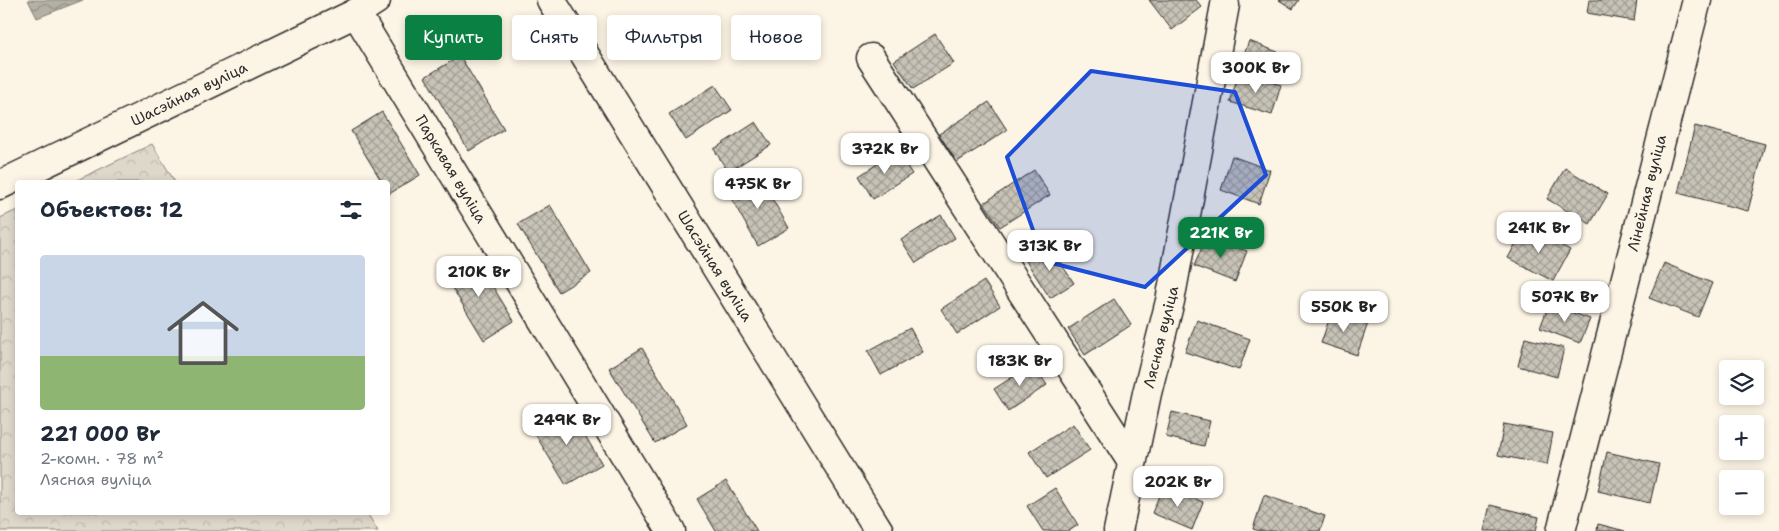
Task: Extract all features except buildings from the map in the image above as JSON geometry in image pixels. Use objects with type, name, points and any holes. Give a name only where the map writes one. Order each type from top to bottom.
[{"type":"street","name":"Шасэйная вуліца","points":[[551,0],[879,531]]},
{"type":"street","name":"Лінейная вуліца","points":[[1561,531],[1697,0]]},
{"type":"street","name":"Лясная вуліца","points":[[1118,531],[1147,393],[1170,301],[1225,5]]},
{"type":"street","name":"Шасэйная вуліца","points":[[0,185],[366,6]]},
{"type":"street","name":"Паркавая вуліца","points":[[366,6],[671,531]]},
{"type":"street","points":[[871,58],[1132,462]]},
{"type":"highlighted area","points":[[1091,71],[1235,92],[1266,175],[1145,287],[1044,261],[1007,157]]},
{"type":"green space","points":[[152,144],[174,180],[77,180]]},
{"type":"green space","points":[[15,211],[15,515],[368,515],[378,531],[0,531],[0,218]]},
{"type":"water","points":[[28,0],[83,0],[37,18]]}]
